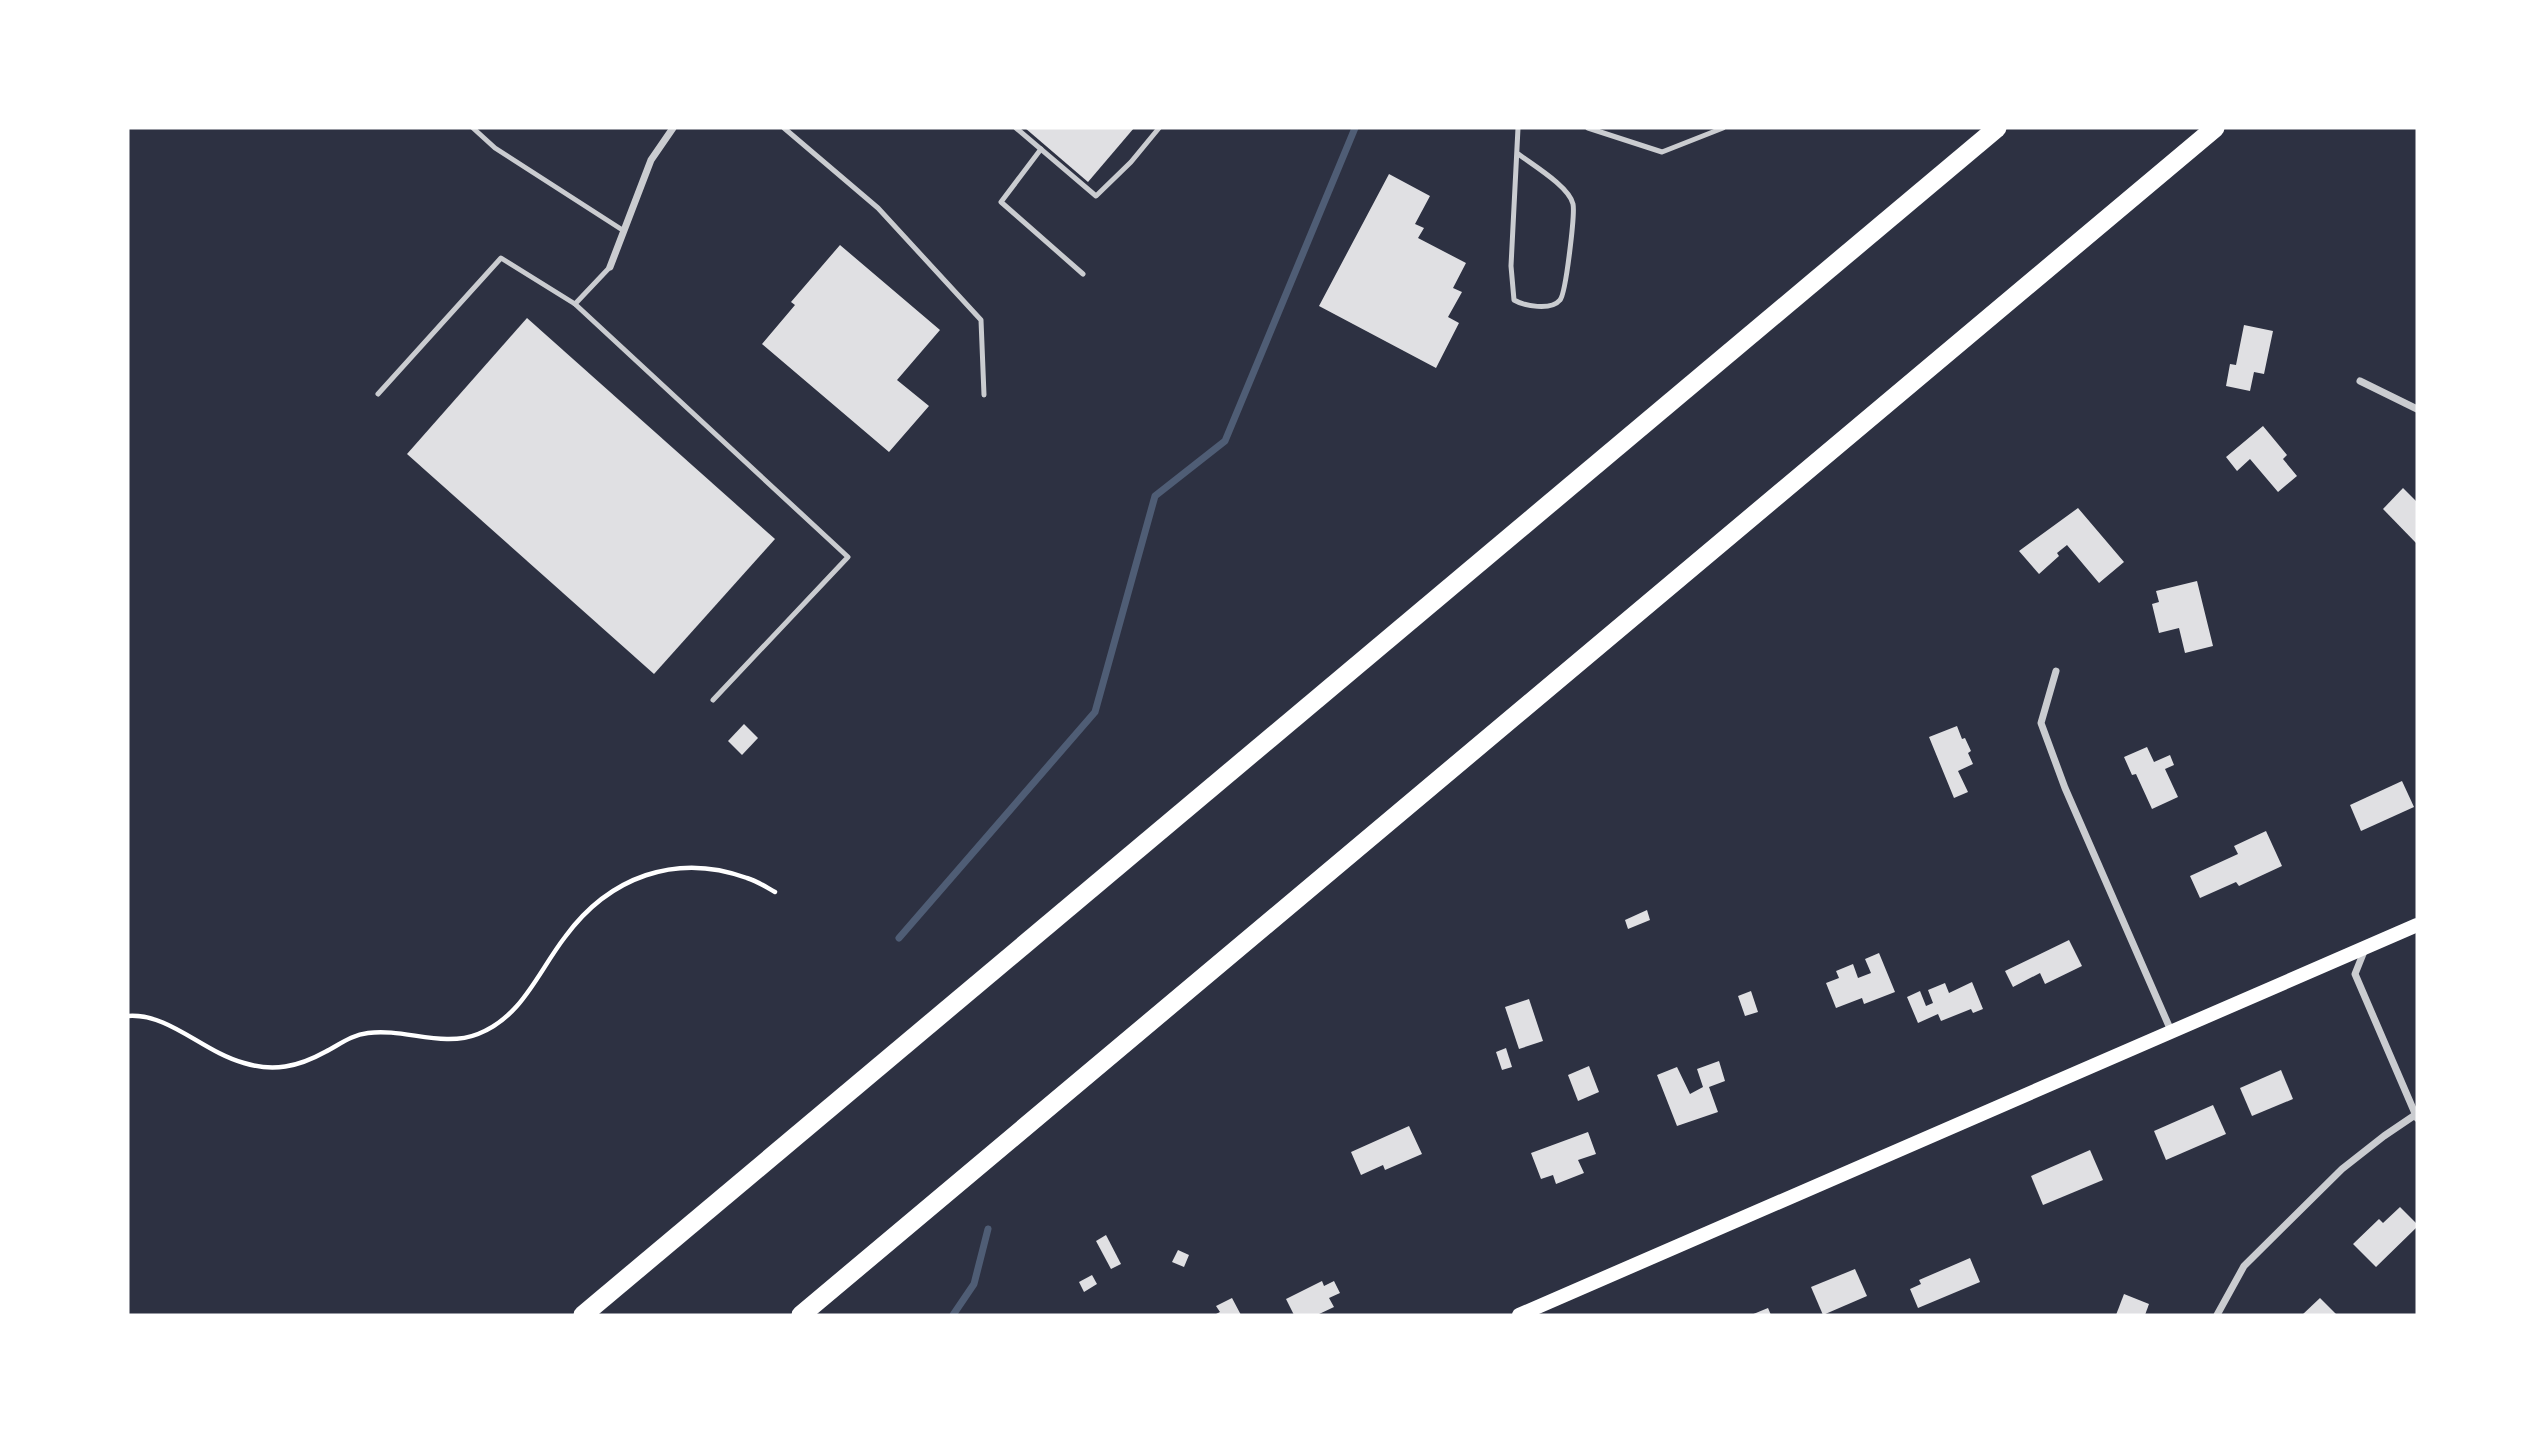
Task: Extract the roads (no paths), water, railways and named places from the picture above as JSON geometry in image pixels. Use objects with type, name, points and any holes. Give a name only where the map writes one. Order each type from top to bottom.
[{"type":"highway","points":[[583,1315],[1997,128]]},
{"type":"highway","points":[[802,1315],[2215,128]]},
{"type":"main road","points":[[1519,1315],[2172,1034],[2417,925]]},
{"type":"street","points":[[610,267],[652,160],[673,128]]},
{"type":"street","points":[[2360,381],[2417,409]]},
{"type":"street","points":[[2056,671],[2041,723],[2065,788],[2172,1034]]},
{"type":"street","points":[[2217,1315],[2244,1266],[2343,1169],[2384,1136],[2416,1116],[2355,974],[2366,948]]},
{"type":"lane","points":[[473,128],[495,148],[624,232]]},
{"type":"lane","points":[[784,128],[878,208],[981,320],[984,395]]},
{"type":"lane","points":[[1016,128],[1096,196],[1131,162],[1159,128]]},
{"type":"lane","points":[[1517,153],[1566,190],[1573,204],[1566,284],[1560,300],[1551,305],[1522,305],[1514,300],[1511,266],[1518,128]]},
{"type":"lane","points":[[1588,128],[1662,152],[1723,128]]},
{"type":"lane","points":[[1041,149],[1001,202],[1083,274]]},
{"type":"lane","points":[[378,394],[501,258],[575,304],[848,557],[713,700]]},
{"type":"lane","points":[[575,304],[610,267]]},
{"type":"waterway","points":[[899,938],[1095,712],[1155,496],[1225,441],[1355,128]]},
{"type":"waterway","points":[[953,1315],[974,1284],[988,1229]]}]
